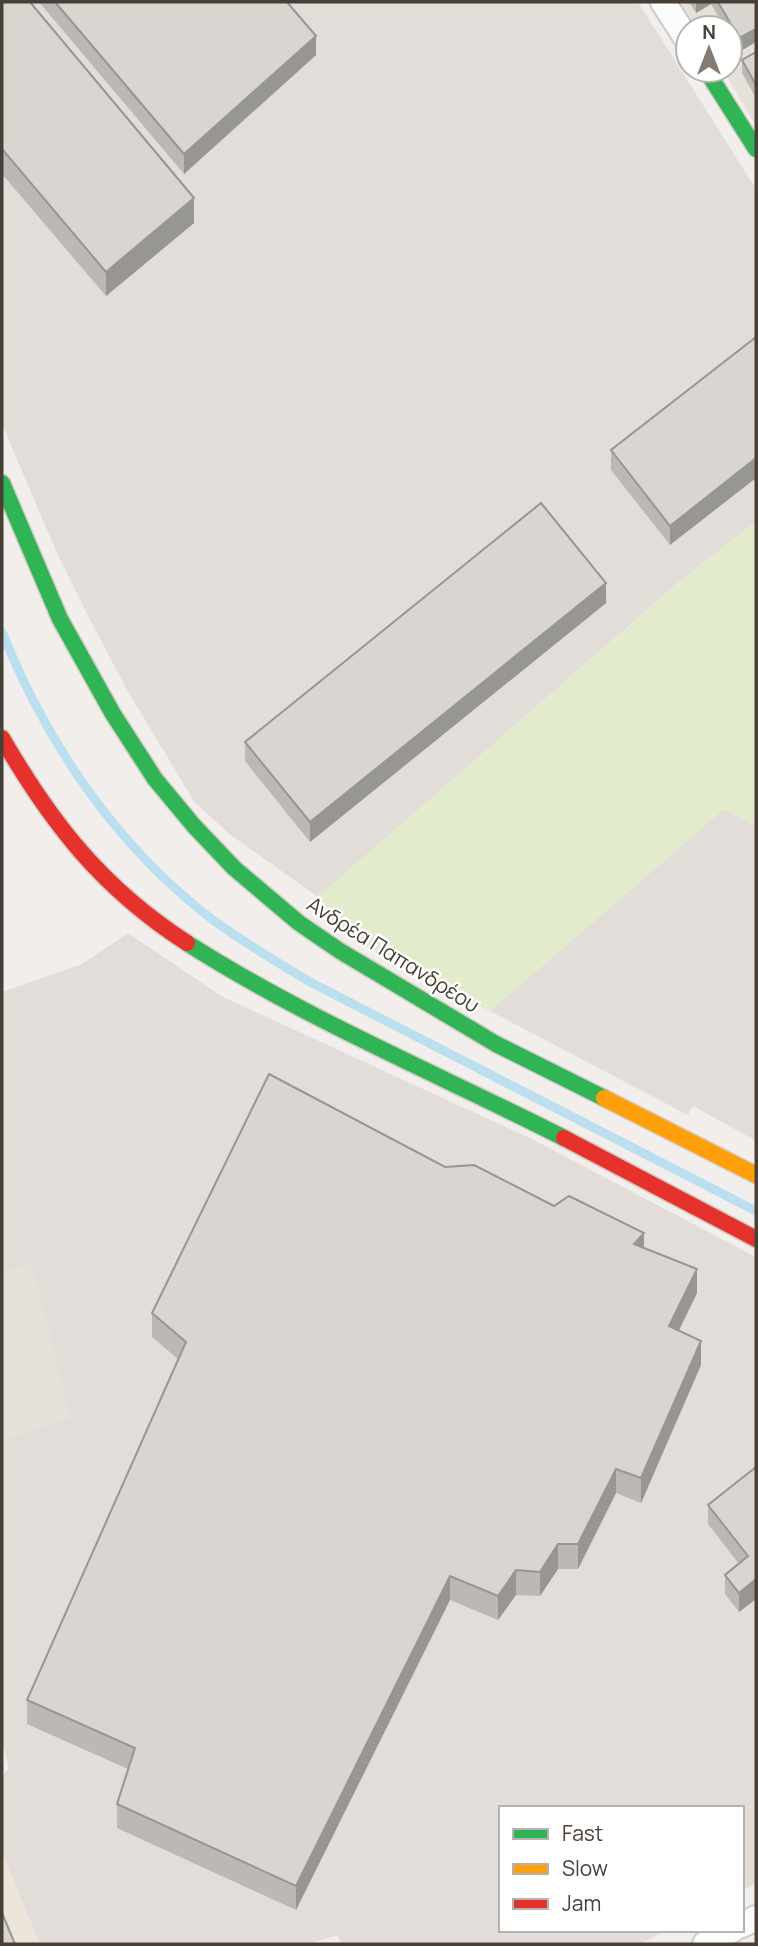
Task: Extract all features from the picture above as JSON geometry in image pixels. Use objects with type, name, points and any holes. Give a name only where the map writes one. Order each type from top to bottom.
[{"type":"main road","points":[[715,84],[756,149]]},
{"type":"main road","name":"Ανδρέα Παπανδρέου","points":[[2,483],[60,619],[113,714],[155,779],[234,868],[328,944],[496,1044],[756,1175]]},
{"type":"main road","points":[[2,738],[33,791],[75,847],[108,882],[190,946],[274,994],[576,1142],[756,1239]]},
{"type":"street","points":[[663,2],[674,19]]},
{"type":"street","points":[[705,1944],[728,1932]]},
{"type":"shaded area","points":[[2,2],[638,2],[674,59],[674,84],[690,84],[756,189],[756,521],[678,583],[318,897],[232,836],[195,803],[127,690],[85,610],[57,553],[2,424]]},
{"type":"shaded area","points":[[678,2],[756,2],[756,126],[731,84],[744,84],[744,14],[686,14]]},
{"type":"shaded area","points":[[724,809],[756,827],[756,1141],[693,1106],[688,1115],[490,1011]]},
{"type":"shaded area","points":[[128,933],[221,996],[532,1139],[756,1257],[756,1883],[744,1890],[744,1806],[499,1806],[499,1932],[663,1932],[640,1944],[342,1944],[337,1935],[308,1944],[40,1944],[2,1853],[2,1776],[9,1768],[2,1741],[2,1439],[70,1417],[32,1263],[2,1273],[2,992],[82,964]]},
{"type":"shaded area","points":[[32,1262],[70,1417],[2,1439],[2,1273]]},
{"type":"shaded area","points":[[2,1853],[40,1944],[2,1944]]},
{"type":"green space","points":[[756,521],[756,827],[724,809],[490,1011],[396,964],[307,906],[679,583]]},
{"type":"building","points":[[2,2],[30,2],[194,198],[106,272],[2,149]]},
{"type":"building","points":[[55,2],[287,2],[316,36],[184,154]]},
{"type":"building","points":[[718,2],[756,2],[756,29],[744,35],[744,14],[725,14]]},
{"type":"building","points":[[756,52],[756,85],[744,64],[744,59]]},
{"type":"building","points":[[756,337],[756,458],[670,526],[611,450]]},
{"type":"building","points":[[541,503],[606,583],[310,822],[245,742]]},
{"type":"building","points":[[269,1074],[445,1167],[474,1165],[554,1206],[569,1196],[644,1233],[634,1244],[697,1269],[669,1326],[701,1341],[641,1478],[616,1469],[578,1544],[558,1544],[540,1572],[516,1570],[498,1596],[450,1576],[296,1886],[117,1804],[135,1748],[27,1700],[186,1342],[152,1313]]},
{"type":"building","points":[[756,1467],[756,1579],[739,1593],[725,1575],[748,1556],[708,1505]]},
{"type":"building","points":[[2,1913],[15,1944],[2,1944]]},
{"type":"waterway","points":[[2,632],[40,714],[88,790],[145,860],[213,920],[312,983],[756,1211]]},
{"type":"traffic: fast","points":[[715,84],[756,149]]},
{"type":"traffic: fast","points":[[2,483],[60,619],[113,714],[155,779],[234,868],[299,923],[340,951],[496,1044],[604,1098]]},
{"type":"traffic: fast","points":[[187,943],[278,997],[564,1138]]},
{"type":"traffic: slow","points":[[604,1098],[756,1175]]},
{"type":"traffic: jam","points":[[2,738],[40,799],[81,852],[129,900],[187,943]]},
{"type":"traffic: jam","points":[[564,1138],[756,1239]]}]
